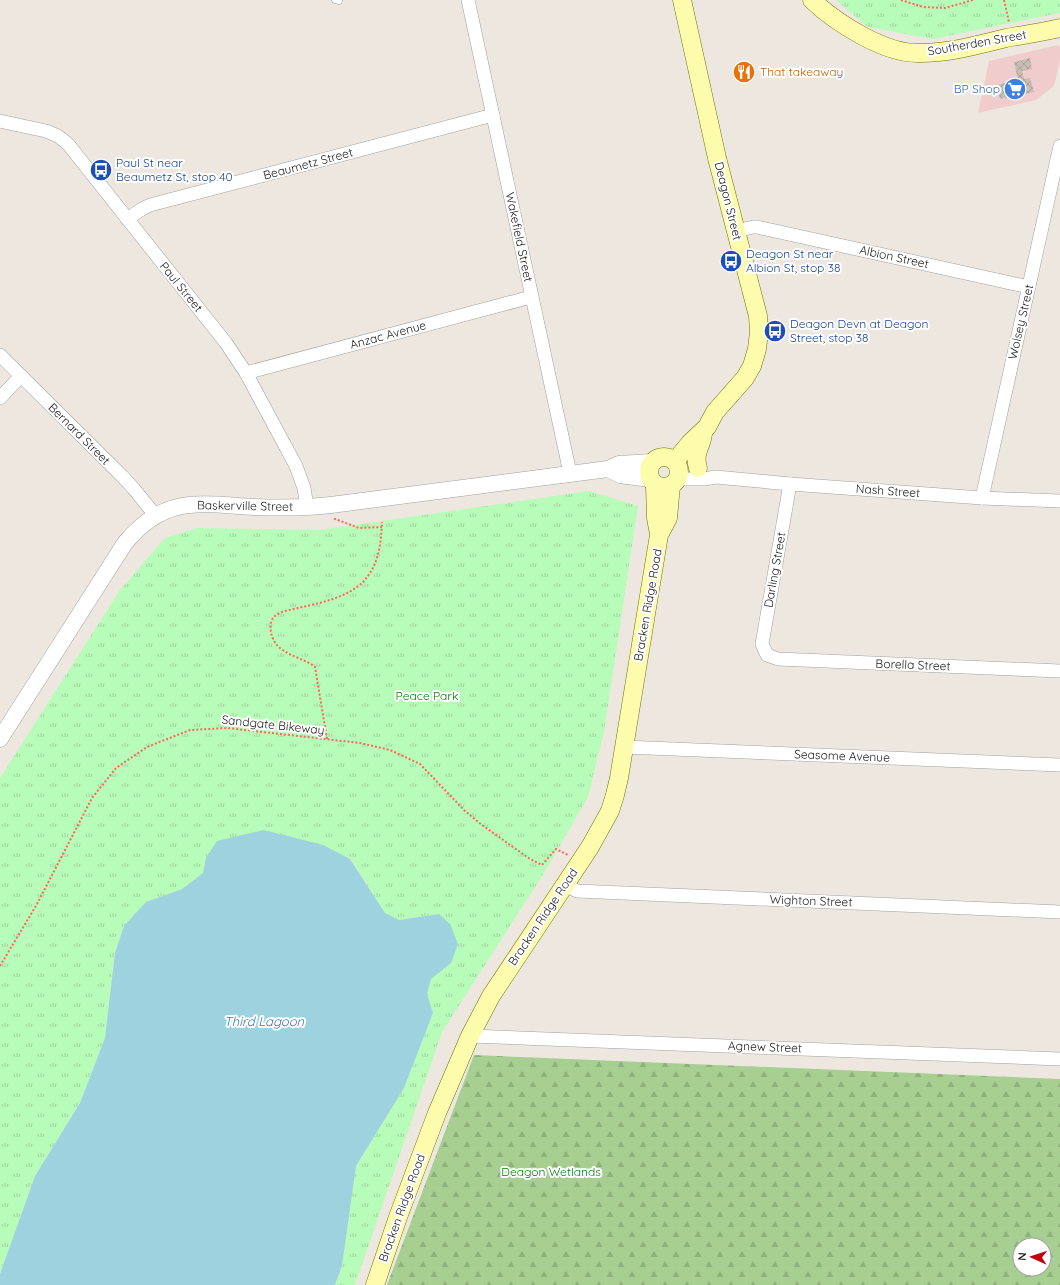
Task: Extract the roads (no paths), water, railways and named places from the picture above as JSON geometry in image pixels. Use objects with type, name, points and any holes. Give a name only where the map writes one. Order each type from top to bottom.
[{"type":"main road","name":"Deagon Street","points":[[665,471],[690,443],[707,427],[715,412],[745,378],[752,366],[757,349],[759,332],[758,316],[717,158],[682,0]]},
{"type":"main road","name":"Southerden Street","points":[[812,0],[841,23],[876,43],[901,51],[918,54],[948,50],[1060,28]]},
{"type":"main road","name":"Deagon Street","points":[[665,471],[669,449],[701,418],[715,412]]},
{"type":"main road","points":[[698,468],[696,454],[704,430]]},
{"type":"main road","name":"Bracken Ridge Road","points":[[375,1285],[403,1202],[437,1113],[470,1036],[491,996],[590,847],[610,811],[615,795],[624,747],[660,535],[668,518],[665,471]]},
{"type":"street","name":"Wakefield Street","points":[[468,0],[570,473]]},
{"type":"street","name":"Beaumetz Street","points":[[127,219],[150,205],[492,115]]},
{"type":"street","name":"Paul Street","points":[[0,121],[46,131],[58,136],[68,144],[226,343],[246,373],[296,466],[304,488],[307,507]]},
{"type":"street","name":"Wolsey Street","points":[[982,498],[1060,146]]},
{"type":"street","name":"Albion Street","points":[[736,231],[758,227],[1029,287]]},
{"type":"street","name":"Anzac Avenue","points":[[246,373],[532,297]]},
{"type":"street","name":"Bernard Street","points":[[0,355],[122,476],[155,515]]},
{"type":"street","points":[[0,398],[21,376]]},
{"type":"street","name":"Baskerville Street","points":[[0,740],[125,543],[136,530],[155,515],[192,504],[282,508],[337,505],[608,469],[619,464],[665,471]]},
{"type":"street","name":"Nash Street","points":[[665,471],[687,464],[716,477]]},
{"type":"street","name":"Nash Street","points":[[665,471],[704,479],[716,477],[982,498],[1060,501]]},
{"type":"street","name":"Darling Street","points":[[767,655],[762,644],[790,484]]},
{"type":"street","name":"Borella Street","points":[[767,655],[778,659],[1060,671]]},
{"type":"street","name":"Seasome Avenue","points":[[624,747],[1060,765]]},
{"type":"street","name":"Wighton Street","points":[[565,885],[577,892],[1060,912]]},
{"type":"street","name":"Agnew Street","points":[[470,1036],[1060,1059]]},
{"type":"water","name":"Third Lagoon","points":[[264,830],[323,845],[350,859],[385,913],[399,920],[439,914],[450,924],[458,944],[451,963],[431,979],[427,994],[433,1013],[404,1088],[356,1166],[342,1266],[335,1285],[0,1285],[0,1274],[35,1176],[80,1103],[105,1038],[115,953],[124,926],[146,902],[182,889],[203,873],[206,858],[217,841]]},
{"type":"place","name":"That takeaway","points":[[744,72]]},
{"type":"place","name":"BP Shop","points":[[1015,89]]},
{"type":"place","name":"Paul St near Beaumetz St, stop 40","points":[[101,170]]},
{"type":"place","name":"Deagon St near Albion St, stop 38","points":[[731,261]]},
{"type":"place","name":"Deagon Devn at Deagon Street, stop 38","points":[[775,331]]},
{"type":"park label","name":"Peace Park","points":[[427,696]]},
{"type":"park label","name":"Deagon Wetlands","points":[[551,1172]]}]
